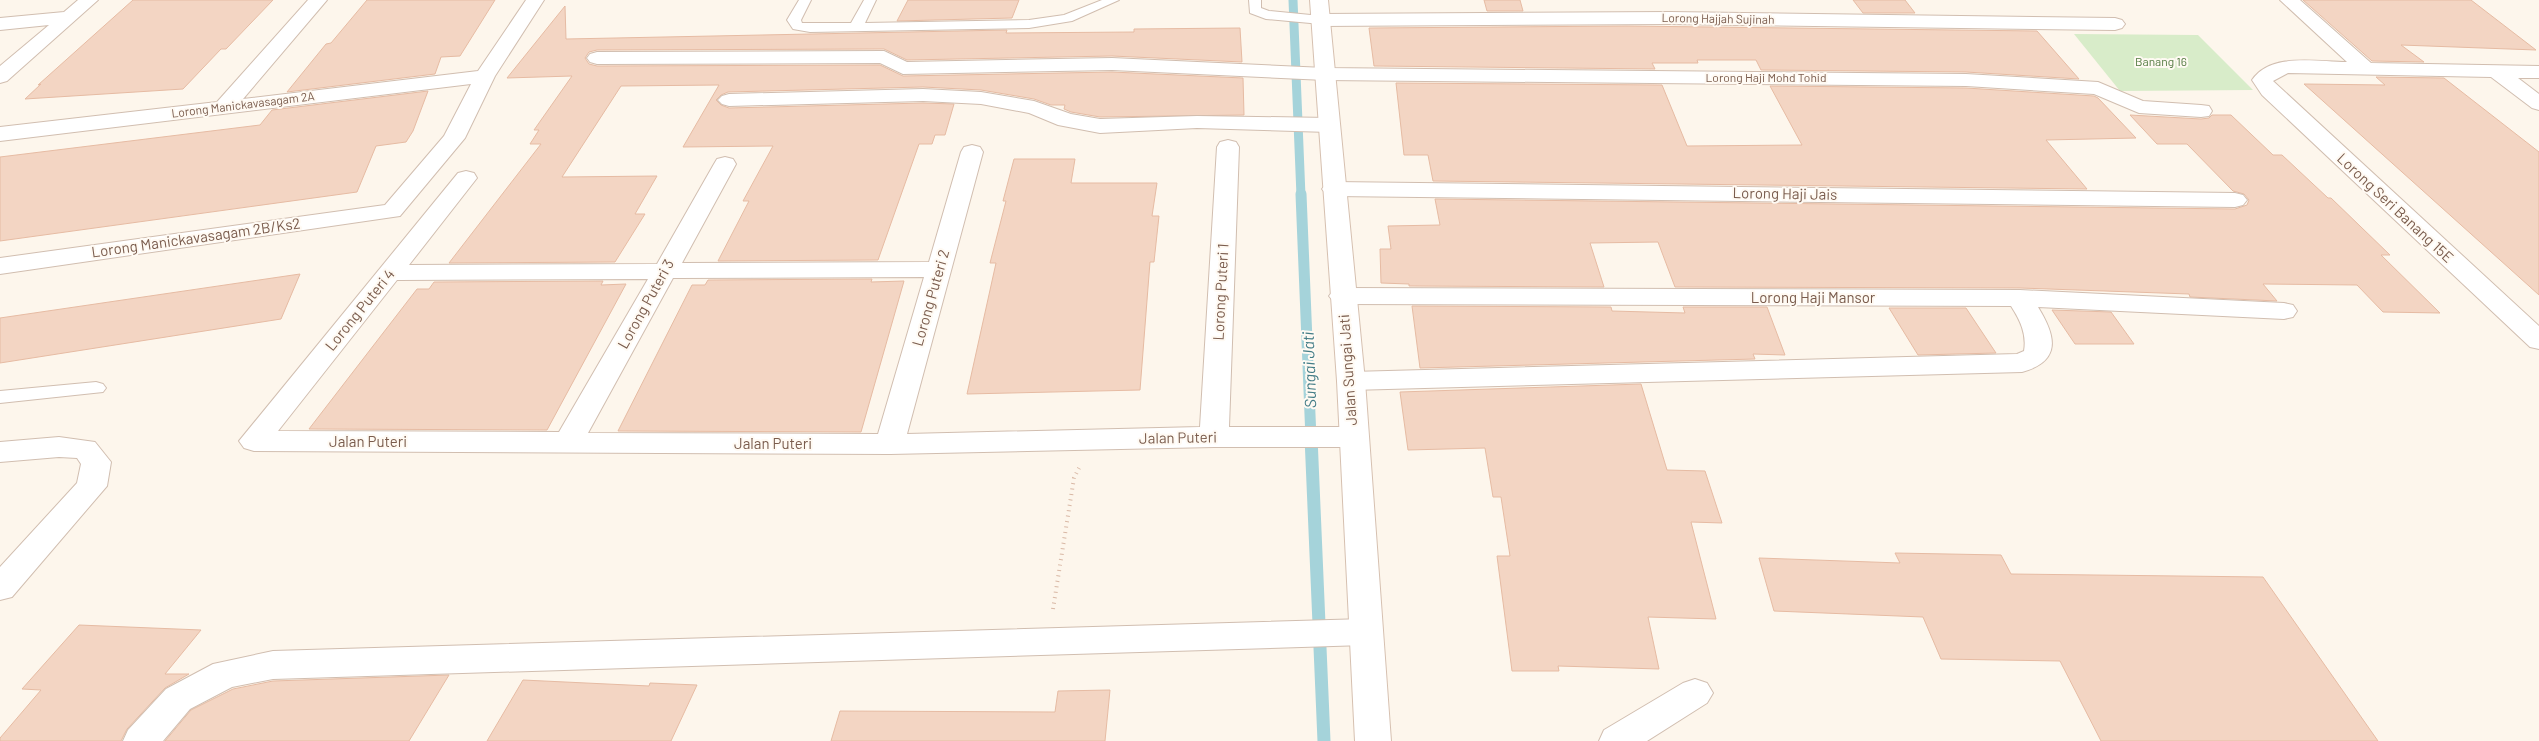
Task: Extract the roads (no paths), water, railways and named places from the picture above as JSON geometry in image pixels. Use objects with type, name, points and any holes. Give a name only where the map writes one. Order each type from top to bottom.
[{"type":"street","points":[[0,77],[89,0]]},
{"type":"street","points":[[224,107],[318,0]]},
{"type":"street","points":[[485,76],[535,0]]},
{"type":"street","points":[[2289,0],[2365,68],[2539,72]]},
{"type":"street","name":"Lorong Hajjah Sujinah","points":[[1313,13],[2115,24]]},
{"type":"street","name":"Jalan Sungai Jati","points":[[1313,13],[1319,125],[1334,188],[1342,296],[1351,381],[1341,438],[1379,741]]},
{"type":"street","points":[[0,24],[70,17]]},
{"type":"street","name":"Lorong Haji Mohd Tohid","points":[[597,58],[884,57],[903,68],[1112,64],[1316,74],[1966,80],[2098,88],[2139,108],[2201,111]]},
{"type":"street","name":"Lorong Seri Banang 15E","points":[[2365,68],[2286,67],[2270,73],[2262,80],[2269,91],[2539,340]]},
{"type":"street","points":[[2496,71],[2539,104]]},
{"type":"street","name":"Lorong Manickavasagam 2A","points":[[0,134],[485,76]]},
{"type":"street","name":"Lorong Manickavasagam 2B/Ks2","points":[[0,266],[392,211],[454,138],[485,76]]},
{"type":"street","points":[[729,100],[932,96],[981,98],[1034,107],[1066,120],[1100,126],[1197,122],[1319,125]]},
{"type":"street","name":"Lorong Puteri 1","points":[[1214,437],[1228,147]]},
{"type":"street","name":"Lorong Puteri 2","points":[[890,444],[972,152]]},
{"type":"street","name":"Lorong Puteri 3","points":[[568,443],[725,164]]},
{"type":"street","name":"Lorong Puteri 4","points":[[254,441],[466,178]]},
{"type":"street","name":"Lorong Haji Jais","points":[[1334,188],[2235,200]]},
{"type":"street","points":[[389,273],[939,269]]},
{"type":"street","name":"Lorong Haji Mansor","points":[[1342,296],[2020,298],[2284,311]]},
{"type":"street","points":[[1351,381],[2022,363],[2036,356],[2041,342],[2034,322],[2020,298]]},
{"type":"street","name":"Jalan Puteri","points":[[254,441],[890,444],[1214,437],[1341,438]]},
{"type":"street","points":[[0,452],[59,447],[85,449],[96,462],[92,486],[0,588]]},
{"type":"street","points":[[141,741],[178,699],[225,674],[273,665],[1365,632]]},
{"type":"street","points":[[1617,741],[1695,693]]},
{"type":"lane","points":[[805,0],[794,20],[798,26],[810,28],[1029,24],[1066,18],[1113,0]]},
{"type":"lane","points":[[856,27],[870,0]]},
{"type":"lane","points":[[1255,0],[1255,10],[1266,15],[1278,16],[1313,13]]},
{"type":"lane","points":[[0,397],[96,388]]},
{"type":"waterway","name":"Sungai Jati","points":[[1293,0],[1301,196]]},
{"type":"waterway","name":"Sungai Jati","points":[[1301,194],[1311,439]]},
{"type":"waterway","name":"Sungai Jati","points":[[1311,437],[1324,741]]},
{"type":"park label","name":"Banang 16","points":[[2161,62]]}]
